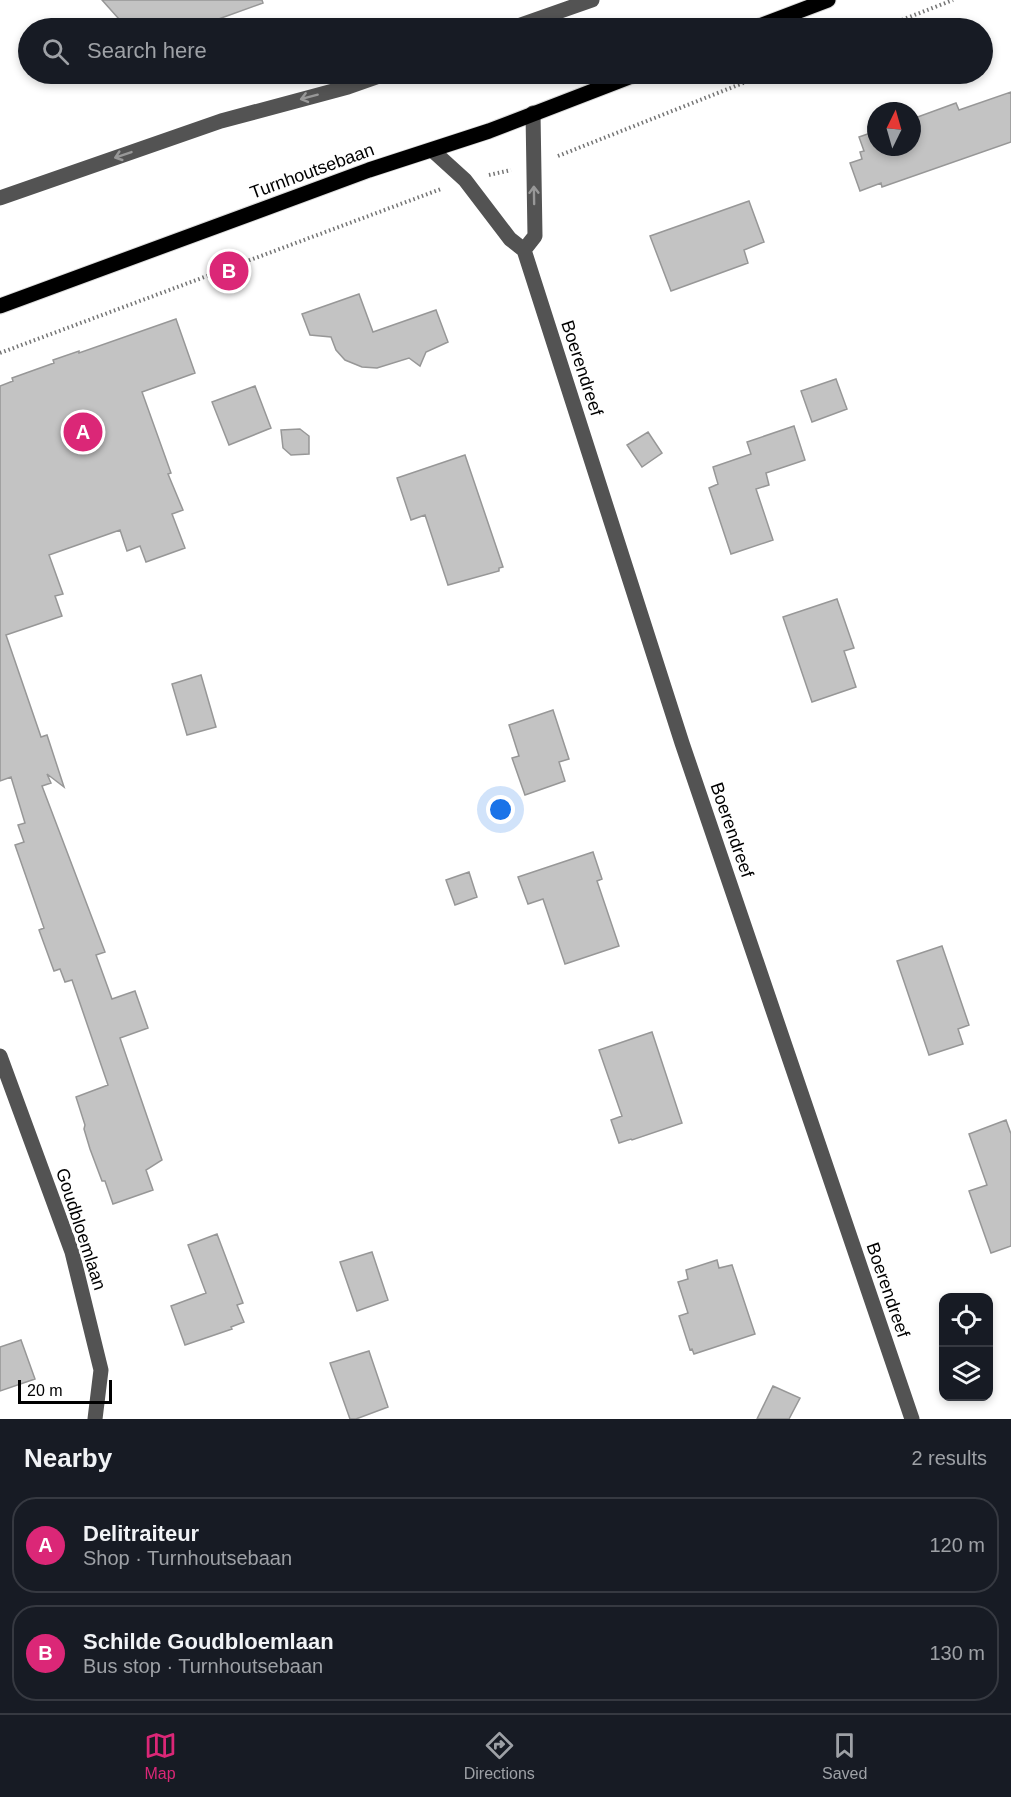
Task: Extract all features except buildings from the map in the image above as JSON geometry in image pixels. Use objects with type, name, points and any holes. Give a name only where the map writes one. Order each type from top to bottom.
[{"type":"main road","points":[[780,18],[828,0]]},
{"type":"main road","name":"Turnhoutsebaan","points":[[0,306],[369,170],[489,131],[610,84]]},
{"type":"street","points":[[541,18],[592,0]]},
{"type":"street","points":[[0,198],[221,121],[357,84]]},
{"type":"street","points":[[524,250],[535,236],[533,113]]},
{"type":"street","name":"Boerendreef","points":[[432,150],[465,180],[510,239],[524,250],[682,743],[912,1419]]},
{"type":"street","name":"Goudbloemlaan","points":[[0,1056],[72,1252],[101,1370],[95,1419]]},
{"type":"path","points":[[907,18],[953,0]]},
{"type":"path","points":[[0,353],[465,180],[534,165],[741,84]]},
{"type":"place","name":"Schilde Goudbloemlaan","points":[[229,271]]},
{"type":"place","name":"Delitraiteur","points":[[83,432]]}]
